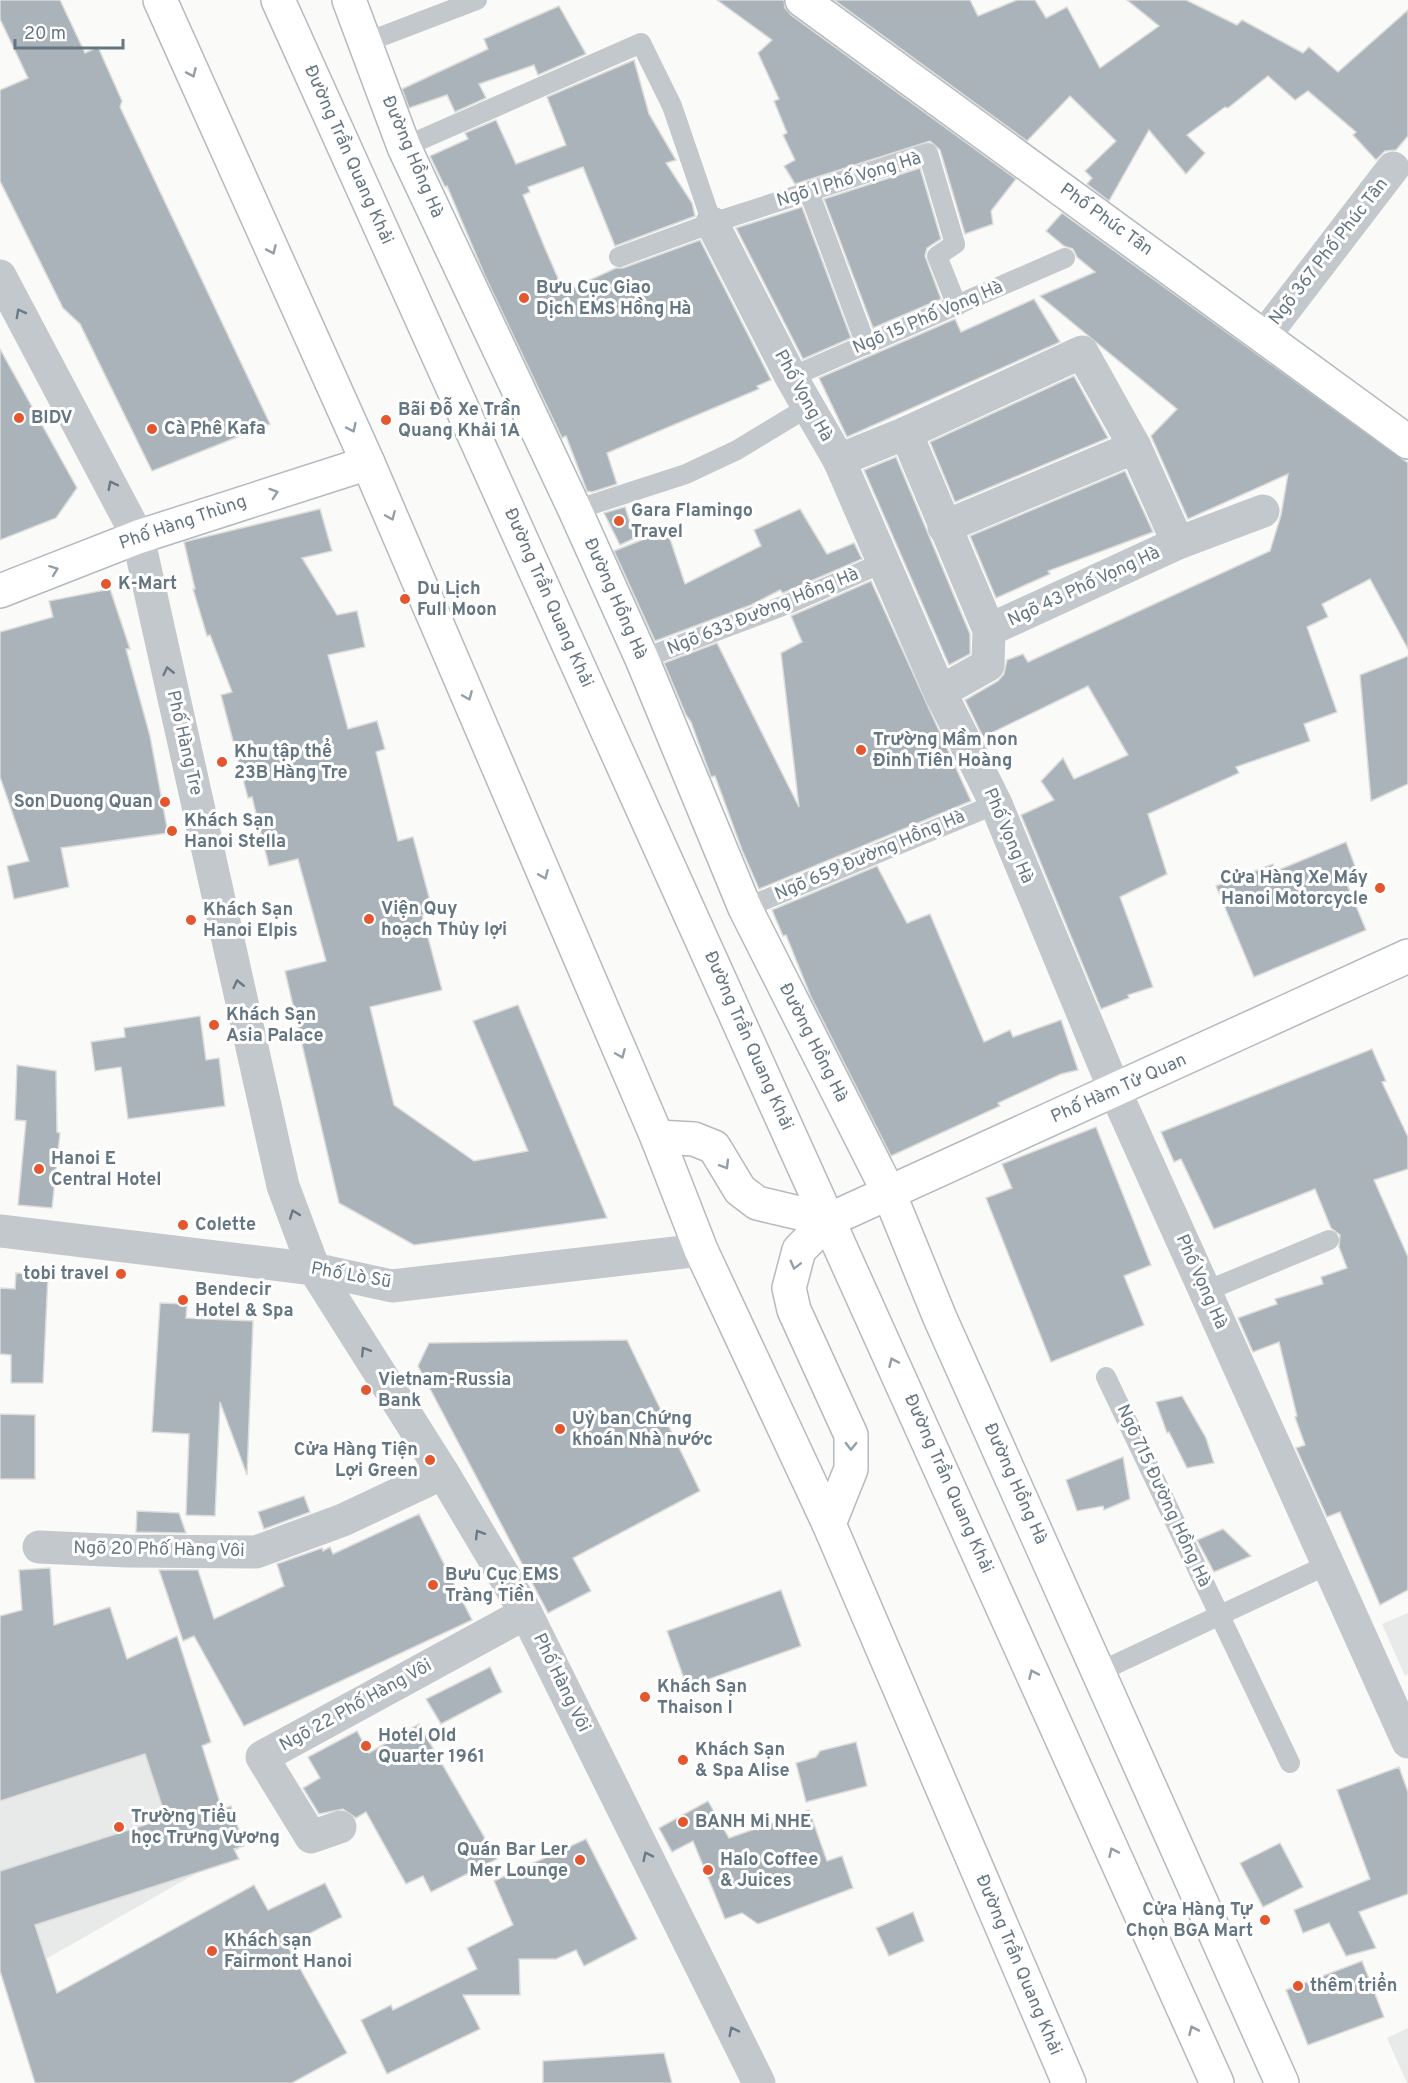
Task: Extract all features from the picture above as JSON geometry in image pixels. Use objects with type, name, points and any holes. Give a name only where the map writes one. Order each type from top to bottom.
[{"type":"main road","name":"Đường Trần Quang Khải","points":[[160,0],[368,463],[657,1137],[701,1250],[829,1524],[1069,2083]]},
{"type":"main road","name":"Đường Trần Quang Khải","points":[[278,0],[1217,2083]]},
{"type":"main road","name":"Đường Hồng Hà","points":[[349,0],[367,42],[404,147],[575,510],[642,660],[745,908],[888,1193],[940,1318],[1282,2083]]},
{"type":"main road","name":"Phố Phúc Tân","points":[[802,0],[1405,436]]},
{"type":"main road","name":"Phố Hàng Thùng","points":[[0,591],[138,537],[368,463]]},
{"type":"main road","name":"Phố Hàm Tử Quan","points":[[829,1220],[1408,956]]},
{"type":"main road","points":[[657,1137],[694,1139],[714,1148],[740,1190],[757,1203],[829,1220]]},
{"type":"main road","points":[[829,1220],[799,1250],[789,1288],[794,1310],[851,1436],[850,1469],[829,1524]]},
{"type":"street","name":"Ngõ 367 Phố Phúc Tân","points":[[1264,335],[1393,168]]},
{"type":"street","name":"Phố Vọng Hà","points":[[712,223],[791,377],[839,460],[940,692],[996,804],[1115,1091],[1408,1742]]},
{"type":"street","name":"Phố Hàng Tre","points":[[0,276],[138,537],[284,1186],[314,1269]]},
{"type":"street","points":[[839,460],[906,433],[1082,352],[1135,447],[1179,543]]},
{"type":"street","points":[[906,433],[989,630]]},
{"type":"street","points":[[944,527],[1135,447]]},
{"type":"street","name":"Ngõ 43 Phố Vọng Hà","points":[[940,692],[988,665],[989,630],[1179,543],[1263,511]]},
{"type":"street","name":"Phố Lò Sũ","points":[[0,1230],[314,1269],[392,1286],[701,1250]]},
{"type":"street","name":"Phố Hàng Vôi","points":[[314,1269],[443,1473],[526,1613],[759,2083]]},
{"type":"street","name":"Ngõ 20 Phố Hàng Vôi","points":[[39,1547],[127,1551],[256,1551],[343,1520],[443,1473]]},
{"type":"street","name":"Ngõ 22 Phố Hàng Vôi","points":[[340,1827],[311,1837],[262,1757],[526,1613]]},
{"type":"lane","points":[[367,42],[477,0]]},
{"type":"lane","name":"Phố Vọng Hà","points":[[404,147],[641,43],[672,106],[712,223]]},
{"type":"lane","name":"Ngõ 1 Phố Vọng Hà","points":[[619,257],[712,223],[928,153],[955,244],[937,256],[957,306]]},
{"type":"lane","points":[[809,192],[866,345]]},
{"type":"lane","name":"Ngõ 15 Phố Vọng Hà","points":[[791,377],[1065,258]]},
{"type":"lane","points":[[575,510],[686,474],[737,450],[808,407]]},
{"type":"lane","name":"Ngõ 633 Đường Hồng Hà","points":[[642,660],[788,604],[882,562]]},
{"type":"lane","name":"Ngõ 659 Đường Hồng Hà","points":[[745,908],[996,804]]},
{"type":"lane","points":[[1206,1291],[1329,1240]]},
{"type":"lane","name":"Ngõ 715 Đường Hồng Hà","points":[[1106,1377],[1290,1763]]},
{"type":"lane","points":[[1099,1672],[1327,1565]]},
{"type":"shaded area","points":[[1408,1613],[1408,1674],[1405,1676],[1382,1624]]},
{"type":"shaded area","name":"Trường Tiểu học Trưng Vương","points":[[0,1726],[196,1730],[222,1808],[231,1806],[244,1846],[46,1959],[0,1973]]},
{"type":"shaded area","points":[[1408,2028],[1408,2083],[1407,2083],[1387,2038]]},
{"type":"building","points":[[0,0],[60,0],[85,53],[98,47],[122,101],[120,107],[270,424],[152,471],[80,324],[63,308],[0,181],[0,90],[28,78],[0,19]]},
{"type":"building","points":[[717,0],[784,0],[785,8],[791,15],[1016,179],[991,211],[993,224],[965,234],[940,150],[930,141],[795,184],[784,166],[795,160],[783,135],[787,133],[774,101],[779,99],[758,53],[772,40]]},
{"type":"building","points":[[834,0],[970,0],[978,16],[1017,0],[1035,0],[1046,18],[1067,7],[1100,68],[1159,26],[1127,0],[1186,0],[1237,25],[1242,20],[1303,53],[1309,47],[1338,72],[1408,10],[1408,136],[1396,150],[1385,151],[1376,160],[1353,135],[1356,132],[1308,91],[1295,100],[1268,76],[1228,108],[1225,107],[1187,135],[1205,153],[1186,174],[1149,130],[1109,201],[1087,184],[1092,178],[1085,171],[1116,141],[1070,96],[1027,141]]},
{"type":"building","points":[[559,6],[586,54],[538,75],[534,65],[479,84],[486,98],[455,112],[447,95],[409,108],[402,89],[488,49],[484,39]]},
{"type":"building","points":[[634,60],[649,114],[676,160],[666,163],[692,203],[695,216],[615,246],[583,167],[528,187],[530,192],[523,195],[544,246],[564,292],[616,268],[623,268],[700,240],[771,380],[757,386],[759,389],[607,453],[617,484],[592,492],[587,491],[566,436],[562,438],[485,276],[447,186],[445,187],[430,156],[468,139],[465,133],[496,120],[516,164],[566,145],[547,97]]},
{"type":"building","points":[[920,168],[941,239],[927,248],[925,256],[941,299],[873,328],[824,199]]},
{"type":"building","points":[[802,207],[851,338],[803,359],[736,228]]},
{"type":"building","points":[[1062,213],[1408,463],[1408,649],[1370,579],[1322,604],[1328,617],[1307,627],[1337,712],[1304,724],[1310,741],[1236,767],[1239,773],[1148,814],[1167,874],[1120,897],[1153,987],[1128,995],[1129,998],[1101,1009],[1021,815],[1054,800],[1041,781],[1063,758],[1074,779],[1128,755],[1088,686],[983,737],[965,700],[998,681],[1004,674],[1007,660],[1023,654],[1028,662],[1270,551],[1281,515],[1288,474],[1188,519],[1151,436],[1177,409],[1040,296],[1095,272],[1077,257],[1073,249],[1064,246],[1046,231]]},
{"type":"building","points":[[1034,299],[1060,342],[847,437],[819,378],[955,319],[961,332]]},
{"type":"building","name":"BIDV","points":[[0,349],[77,488],[56,518],[0,540]]},
{"type":"building","points":[[1074,376],[1108,438],[955,502],[930,442]]},
{"type":"building","points":[[896,457],[970,634],[970,654],[949,665],[864,470]]},
{"type":"building","points":[[1125,471],[1153,532],[1048,571],[1050,574],[996,598],[970,536]]},
{"type":"building","points":[[625,507],[635,538],[620,545],[604,513]]},
{"type":"building","points":[[320,509],[332,551],[302,558],[337,615],[357,611],[365,647],[328,655],[348,729],[377,721],[385,749],[376,752],[398,841],[413,837],[433,912],[422,915],[442,990],[370,1007],[394,1105],[474,1161],[528,1151],[473,1021],[518,1005],[607,1218],[414,1245],[339,1203],[285,971],[326,961],[298,859],[269,866],[252,797],[248,798],[221,695],[232,692],[210,635],[207,636],[193,589],[195,589],[184,542]]},
{"type":"building","points":[[800,509],[827,554],[854,543],[862,559],[783,593],[780,590],[751,605],[655,641],[614,551],[667,530],[685,584],[761,546],[754,530]]},
{"type":"building","points":[[871,581],[971,801],[759,889],[715,776],[711,777],[691,722],[664,663],[717,643],[799,807],[781,653],[802,642],[791,616]]},
{"type":"building","points":[[110,589],[130,649],[126,649],[150,736],[168,833],[61,848],[69,887],[14,899],[7,866],[29,861],[0,777],[0,632],[53,617],[49,601]]},
{"type":"building","points":[[1408,656],[1408,784],[1371,801],[1360,675]]},
{"type":"building","points":[[1346,842],[1359,877],[1346,882],[1366,930],[1254,977],[1216,886],[1273,864],[1276,871]]},
{"type":"building","points":[[877,866],[907,923],[930,914],[984,1042],[1010,1030],[1013,1037],[1061,1020],[1078,1070],[1061,1074],[998,1103],[1000,1106],[891,1156],[811,997],[786,935],[783,936],[772,910]]},
{"type":"building","points":[[200,1016],[206,1060],[219,1058],[225,1106],[128,1119],[121,1067],[95,1071],[91,1042],[125,1037],[124,1028]]},
{"type":"building","points":[[1372,1049],[1386,1081],[1382,1082],[1408,1137],[1408,1169],[1374,1180],[1408,1257],[1408,1590],[1380,1605],[1340,1512],[1327,1517],[1296,1448],[1305,1445],[1295,1417],[1297,1416],[1279,1342],[1253,1352],[1238,1318],[1277,1304],[1275,1299],[1323,1284],[1321,1277],[1347,1268],[1339,1247],[1340,1235],[1331,1228],[1315,1189],[1214,1229],[1181,1159],[1174,1162],[1161,1132]]},
{"type":"building","points":[[17,1065],[56,1071],[57,1132],[60,1133],[52,1208],[18,1205],[26,1121],[15,1120]]},
{"type":"building","points":[[1096,1127],[1151,1265],[1124,1276],[1144,1325],[1051,1362],[986,1198],[1012,1188],[1002,1164]]},
{"type":"building","points":[[16,1273],[48,1275],[43,1383],[11,1383],[11,1355],[0,1354],[0,1288],[15,1289]]},
{"type":"building","points":[[160,1303],[187,1304],[186,1318],[253,1321],[247,1475],[220,1402],[215,1516],[186,1515],[189,1434],[152,1432]]},
{"type":"building","name":"Uỷ ban Chứng khoán Nhà nước","points":[[627,1340],[700,1491],[573,1558],[591,1591],[548,1613],[418,1366],[429,1343]]},
{"type":"building","points":[[1182,1396],[1206,1438],[1214,1463],[1187,1468],[1169,1432],[1167,1433],[1156,1402]]},
{"type":"building","points":[[0,1414],[35,1415],[35,1479],[0,1479]]},
{"type":"building","points":[[1123,1457],[1130,1499],[1104,1510],[1103,1506],[1077,1511],[1066,1480]]},
{"type":"building","points":[[304,1496],[310,1512],[264,1529],[258,1512]]},
{"type":"building","points":[[137,1511],[179,1513],[186,1533],[136,1532]]},
{"type":"building","points":[[419,1514],[472,1620],[244,1726],[194,1636],[183,1641],[159,1570],[198,1570],[214,1619],[284,1586],[277,1564],[322,1548],[323,1551],[330,1547],[333,1554]]},
{"type":"building","points":[[1223,1529],[1251,1556],[1214,1572],[1197,1540]]},
{"type":"building","points":[[50,1568],[54,1625],[110,1607],[127,1659],[177,1636],[211,1742],[202,1746],[222,1809],[231,1806],[244,1846],[234,1849],[239,1859],[35,1925],[57,1993],[254,1885],[268,1910],[325,1883],[342,1917],[287,1945],[347,2053],[292,2083],[35,2083],[0,1971],[0,1871],[166,1818],[145,1754],[0,1801],[0,1616],[22,1610],[19,1570]]},
{"type":"building","points":[[781,1590],[801,1646],[687,1687],[667,1631]]},
{"type":"building","points":[[490,1667],[502,1692],[441,1724],[426,1699]]},
{"type":"building","points":[[419,1724],[497,1859],[431,1892],[423,1876],[406,1884],[366,1812],[356,1818],[343,1809],[319,1814],[303,1788],[320,1778],[308,1757],[357,1731],[369,1753]]},
{"type":"building","points":[[856,1742],[867,1786],[806,1802],[796,1763],[816,1757],[820,1751]]},
{"type":"building","points":[[1399,1767],[1408,1792],[1408,1894],[1359,1912],[1376,1948],[1346,1956],[1329,1923],[1303,1933],[1294,1910],[1370,1879],[1337,1790]]},
{"type":"building","points":[[708,1801],[729,1838],[809,1810],[827,1861],[842,1856],[853,1888],[758,1924],[742,1913],[725,1919],[693,1841],[672,1852],[659,1828]]},
{"type":"building","points":[[586,1839],[637,1939],[584,1966],[576,1950],[556,1959],[519,1959],[520,1995],[463,1995],[480,2029],[387,2074],[361,2020],[391,2005],[393,2010],[477,1969],[467,1948],[513,1925],[494,1881]]},
{"type":"building","points":[[1280,1843],[1303,1887],[1263,1907],[1240,1863]]},
{"type":"building","points":[[913,1912],[924,1941],[889,1956],[876,1928]]},
{"type":"building","points":[[1362,1961],[1384,2017],[1308,2045],[1286,1990]]},
{"type":"building","points":[[664,2053],[672,2083],[543,2083],[543,2061]]},
{"type":"place","name":"Bưu Cục Giao Dịch EMS Hồng Hà","points":[[524,298]]},
{"type":"place","name":"BIDV","points":[[19,418]]},
{"type":"place","name":"Bãi Đỗ Xe Trần Quang Khải 1A","points":[[386,420]]},
{"type":"place","name":"Cà Phê Kafa","points":[[152,429]]},
{"type":"place","name":"Gara Flamingo Travel","points":[[619,521]]},
{"type":"place","name":"K-Mart","points":[[106,584]]},
{"type":"place","name":"Du Lịch Full Moon","points":[[405,599]]},
{"type":"place","name":"Trường Mầm non Đinh Tiên Hoàng","points":[[861,750]]},
{"type":"place","name":"Khu tập thể 23B Hàng Tre","points":[[222,762]]},
{"type":"place","name":"Son Duong Quan","points":[[165,802]]},
{"type":"place","name":"Khách Sạn Hanoi Stella","points":[[172,831]]},
{"type":"place","name":"Cửa Hàng Xe Máy Hanoi Motorcycle","points":[[1380,888]]},
{"type":"place","name":"Viện Quy hoạch Thủy lợi","points":[[369,919]]},
{"type":"place","name":"Khách Sạn Hanoi Elpis","points":[[191,920]]},
{"type":"place","name":"Khách Sạn Asia Palace","points":[[214,1025]]},
{"type":"place","name":"Hanoi E Central Hotel","points":[[39,1169]]},
{"type":"place","name":"Colette","points":[[183,1225]]},
{"type":"place","name":"tobi travel","points":[[121,1274]]},
{"type":"place","name":"Bendecir Hotel & Spa","points":[[183,1300]]},
{"type":"place","name":"Vietnam-Russia Bank","points":[[366,1390]]},
{"type":"place","name":"Uỷ ban Chứng khoán Nhà nước","points":[[560,1429]]},
{"type":"place","name":"Cửa Hàng Tiện Lợi Green","points":[[430,1460]]},
{"type":"place","name":"Bưu Cục EMS Tràng Tiền","points":[[433,1585]]},
{"type":"place","name":"Khách Sạn Thaison I","points":[[645,1697]]},
{"type":"place","name":"Hotel Old Quarter 1961","points":[[366,1746]]},
{"type":"place","name":"Khách Sạn & Spa Alise","points":[[683,1760]]},
{"type":"place","name":"BANH Mi NHE","points":[[683,1822]]},
{"type":"place","name":"Trường Tiểu học Trưng Vương","points":[[119,1827]]},
{"type":"place","name":"Quán Bar Ler Mer Lounge","points":[[580,1860]]},
{"type":"place","name":"Halo Coffee & Juices","points":[[708,1870]]},
{"type":"place","name":"Cửa Hàng Tự Chọn BGA Mart","points":[[1265,1920]]},
{"type":"place","name":"Khách sạn Fairmont Hanoi","points":[[212,1951]]},
{"type":"place","name":"thêm triển","points":[[1298,1986]]}]
